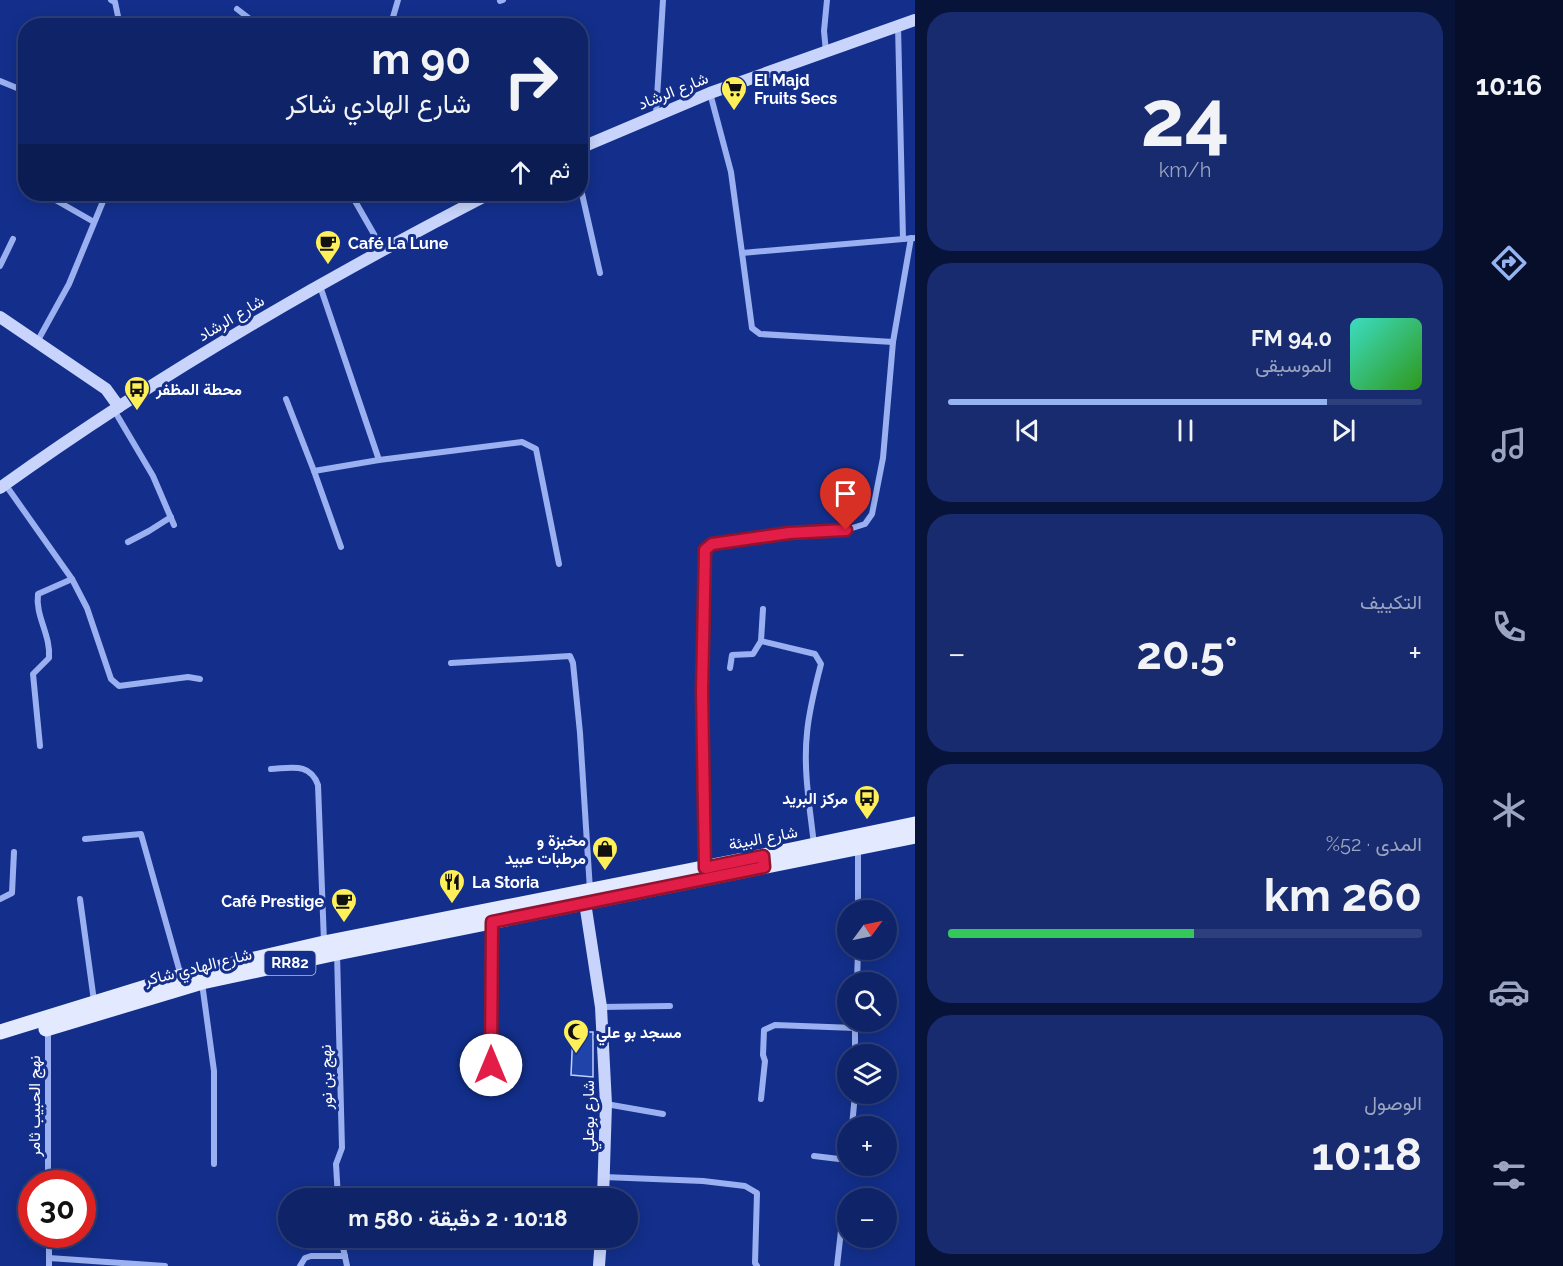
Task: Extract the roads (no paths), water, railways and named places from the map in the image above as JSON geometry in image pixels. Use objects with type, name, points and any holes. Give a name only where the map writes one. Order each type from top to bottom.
[{"type":"main road","name":"شارع البيئة","points":[[586,895],[857,842],[915,824]]},
{"type":"main road","name":"شارع البيئة","points":[[586,895],[705,868],[764,861],[814,846],[915,836]]},
{"type":"main road","name":"شارع الهادي شاكر","points":[[0,1032],[47,1023],[182,982],[202,982],[333,945],[492,922],[586,895]]},
{"type":"main road","name":"شارع الهادي شاكر","points":[[0,1043],[94,1002],[333,945],[586,895]]},
{"type":"street","points":[[111,0],[115,2],[118,18]]},
{"type":"street","points":[[394,18],[398,0]]},
{"type":"street","points":[[656,114],[663,0]]},
{"type":"street","points":[[826,52],[824,31],[827,0]]},
{"type":"street","points":[[237,9],[249,18]]},
{"type":"street","name":"شارع الرشاد","points":[[588,144],[710,93],[915,20]]},
{"type":"street","points":[[898,26],[903,239]]},
{"type":"street","points":[[0,81],[17,88]]},
{"type":"street","points":[[710,93],[731,172],[752,328],[760,334],[893,342]]},
{"type":"street","points":[[57,201],[94,222]]},
{"type":"street","points":[[37,342],[69,284],[103,201]]},
{"type":"street","points":[[355,201],[383,251]]},
{"type":"street","name":"شارع الرشاد","points":[[3,486],[116,409],[250,325],[476,201]]},
{"type":"street","points":[[584,201],[600,273]]},
{"type":"street","points":[[705,868],[702,691],[705,550],[712,544],[789,533],[846,530],[865,524],[872,514],[883,458],[893,342],[913,238],[742,253]]},
{"type":"street","points":[[0,266],[13,239]]},
{"type":"street","points":[[320,286],[379,460]]},
{"type":"street","points":[[0,317],[106,389],[153,476],[174,525]]},
{"type":"street","points":[[286,399],[341,547]]},
{"type":"street","points":[[314,471],[522,441],[536,449],[559,564]]},
{"type":"street","points":[[3,486],[72,579],[87,608],[111,679],[119,686],[188,677],[200,679]]},
{"type":"street","points":[[128,542],[171,517]]},
{"type":"street","points":[[40,746],[33,674],[49,658],[50,645],[36,606],[38,594],[72,579]]},
{"type":"street","points":[[730,668],[732,655],[753,654],[761,641],[763,609]]},
{"type":"street","points":[[761,641],[814,654],[820,664],[811,700],[807,734],[806,769],[814,846]]},
{"type":"street","points":[[451,663],[570,656],[573,663],[580,733],[586,895]]},
{"type":"street","name":"نهج بن نور","points":[[271,769],[302,768],[314,775],[318,785],[333,945],[342,1148],[336,1164],[337,1188]]},
{"type":"street","points":[[85,839],[141,834],[182,982]]},
{"type":"street","points":[[857,842],[858,900]]},
{"type":"street","points":[[0,899],[12,893],[14,852]]},
{"type":"street","name":"شارع بوعلي","points":[[586,895],[601,1007],[606,1104],[603,1188]]},
{"type":"street","points":[[80,898],[94,1002]]},
{"type":"street","points":[[491,1065],[492,922]]},
{"type":"street","points":[[202,982],[214,1071],[214,1164]]},
{"type":"street","points":[[601,1007],[670,1006]]},
{"type":"street","name":"نهج الحبيب ثامر","points":[[47,1023],[48,1170]]},
{"type":"street","points":[[761,1099],[765,1060],[763,1055],[764,1030],[775,1025],[837,1025]]},
{"type":"street","points":[[606,1104],[663,1114]]},
{"type":"street","points":[[814,1156],[837,1159]]},
{"type":"street","points":[[604,1177],[703,1181],[745,1186],[757,1193],[755,1263],[757,1266]]},
{"type":"street","points":[[49,1248],[49,1266]]},
{"type":"street","points":[[343,1248],[347,1266]]},
{"type":"street","points":[[599,1266],[600,1248]]},
{"type":"street","points":[[837,1266],[839,1248]]},
{"type":"street","points":[[300,1266],[305,1258],[311,1256],[345,1256]]},
{"type":"street","points":[[49,1258],[165,1266]]},
{"type":"place","name":"El Majd Fruits Secs","points":[[734,112]]},
{"type":"place","name":"Café La Lune","points":[[328,266]]},
{"type":"place","name":"محطة المظفر","points":[[137,412]]},
{"type":"place","name":"مركز البريد","points":[[867,821]]},
{"type":"place","name":"مخبزة و مرطبات عبيد","points":[[605,872]]},
{"type":"place","name":"La Storia","points":[[452,905]]},
{"type":"place","name":"Café Prestige","points":[[344,924]]},
{"type":"place","name":"مسجد بو علي","points":[[576,1055]]}]
